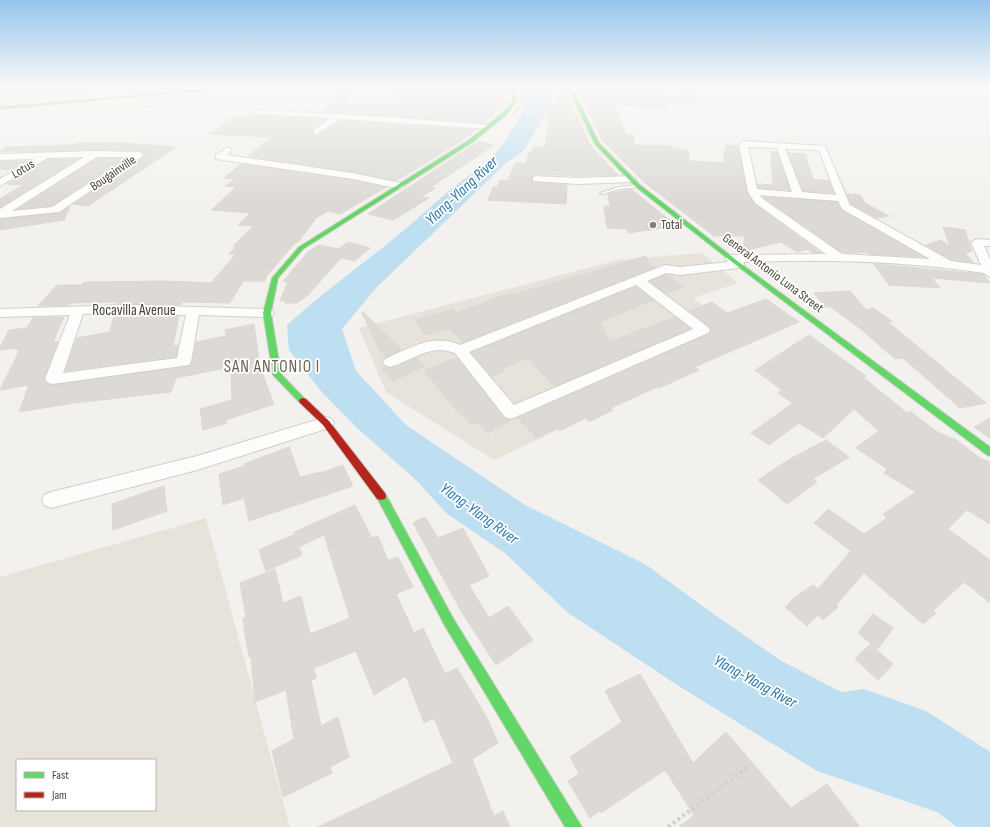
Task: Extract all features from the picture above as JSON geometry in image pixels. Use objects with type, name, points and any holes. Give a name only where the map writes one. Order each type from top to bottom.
[{"type":"street","points":[[317,132],[324,127]]},
{"type":"street","points":[[487,127],[471,141],[301,248],[275,278],[268,313],[277,375],[326,423],[378,491],[449,622],[574,827]]},
{"type":"street","name":"General Antonio Luna Street","points":[[588,127],[597,144],[634,183],[735,261],[990,452]]},
{"type":"street","points":[[839,257],[759,201],[753,192],[743,144],[822,148],[846,207],[946,263]]},
{"type":"street","points":[[780,146],[798,194]]},
{"type":"street","points":[[228,150],[219,157],[354,176],[400,186]]},
{"type":"street","points":[[0,215],[95,154]]},
{"type":"street","name":"Bougainville","points":[[0,157],[95,154],[140,155],[55,210],[0,215]]},
{"type":"street","name":"Lotus","points":[[2,181],[46,155]]},
{"type":"street","points":[[536,179],[634,183]]},
{"type":"street","points":[[753,192],[843,198]]},
{"type":"street","points":[[989,271],[977,242],[990,243]]},
{"type":"street","points":[[460,350],[666,269],[680,271],[735,261],[839,257],[946,263],[989,271]]},
{"type":"street","points":[[390,362],[433,344],[448,345],[460,350],[511,413],[703,330],[638,280]]},
{"type":"street","points":[[78,310],[53,379],[184,362],[193,310]]},
{"type":"street","name":"Rocavilla Avenue","points":[[0,313],[78,310],[193,310],[268,313]]},
{"type":"street","points":[[51,500],[197,463],[326,423]]},
{"type":"lane","points":[[602,193],[634,183]]},
{"type":"path","points":[[668,827],[748,767]]},
{"type":"shaded area","points":[[702,253],[738,283],[693,298],[748,340],[494,460],[386,392],[359,328],[618,260]]},
{"type":"shaded area","points":[[206,518],[290,827],[0,827],[0,577]]},
{"type":"water","name":"Ylang-Ylang River","points":[[514,127],[538,127],[525,149],[505,164],[375,289],[342,329],[356,371],[406,425],[525,505],[645,564],[780,660],[841,692],[864,689],[926,711],[990,752],[990,827],[957,827],[937,812],[817,771],[677,685],[567,612],[506,554],[446,513],[416,480],[357,428],[320,390],[289,350],[287,325],[321,296],[399,235],[461,181],[488,161]]},
{"type":"building","points":[[220,127],[316,127],[313,129],[314,136],[331,127],[425,127],[476,130],[466,138],[396,181],[353,172],[248,156],[271,137],[208,134]]},
{"type":"building","points":[[548,127],[582,127],[590,145],[618,175],[578,176],[536,174],[532,176],[533,182],[567,185],[566,204],[488,200],[493,187],[497,187],[500,180],[508,181],[515,163],[526,164],[529,152],[532,153],[534,147],[545,148]]},
{"type":"building","points":[[596,127],[623,127],[626,134],[633,134],[634,145],[672,146],[673,149],[688,150],[690,161],[725,163],[725,145],[738,146],[747,192],[754,204],[821,253],[813,253],[808,249],[797,252],[781,242],[744,251],[744,236],[714,236],[644,182],[603,141]]},
{"type":"building","points":[[479,141],[494,145],[431,187],[435,188],[421,197],[429,198],[393,220],[368,214]]},
{"type":"building","points":[[77,143],[121,143],[176,147],[88,206],[73,204],[145,156],[145,154],[140,150],[0,152],[6,147],[74,145]]},
{"type":"building","points":[[771,151],[777,152],[790,190],[758,188],[758,184],[773,185]]},
{"type":"building","points":[[788,153],[805,154],[813,179],[829,181],[834,193],[803,191]]},
{"type":"building","points":[[97,158],[125,158],[51,206],[18,209]]},
{"type":"building","points":[[48,159],[78,159],[0,207],[0,199],[23,185],[7,184]]},
{"type":"building","points":[[28,161],[12,170],[0,169],[0,162]]},
{"type":"building","points":[[241,164],[353,180],[386,187],[340,214],[328,211],[316,218],[299,241],[294,244],[266,277],[265,281],[243,281],[230,303],[182,302],[181,305],[117,304],[117,302],[70,303],[69,305],[38,306],[57,285],[81,285],[84,282],[165,281],[211,283],[236,254],[229,254],[236,246],[233,246],[253,226],[238,225],[250,213],[212,210],[236,187],[225,186],[235,179],[224,178]]},
{"type":"building","points":[[631,189],[677,226],[628,233],[627,229],[607,228],[604,206],[610,206],[608,194]]},
{"type":"building","points":[[847,194],[860,195],[865,203],[889,216],[877,218],[851,204]]},
{"type":"building","points":[[763,197],[837,202],[841,210],[924,257],[868,254],[866,252],[847,253],[840,251]]},
{"type":"building","points":[[70,207],[64,220],[0,230],[0,219],[59,213]]},
{"type":"building","points":[[943,227],[965,230],[972,251],[965,253],[973,262],[951,260],[926,245],[940,240],[950,246]]},
{"type":"building","points":[[348,242],[370,248],[355,261],[341,258],[308,295],[297,303],[285,303],[286,301],[280,301],[288,282],[284,282],[284,280],[308,252],[319,245],[338,249]]},
{"type":"building","points":[[646,256],[649,264],[655,267],[463,342],[449,328],[425,335],[415,320],[453,309],[456,313],[510,293],[512,295]]},
{"type":"building","points":[[874,264],[983,274],[990,283],[932,278],[940,288],[889,285]]},
{"type":"building","points":[[666,275],[684,286],[666,294],[650,281]]},
{"type":"building","points":[[636,287],[653,300],[600,322],[609,342],[675,317],[690,329],[554,386],[528,358],[501,369],[504,371],[492,376],[471,353]]},
{"type":"building","points":[[850,291],[866,310],[873,308],[892,321],[888,322],[986,403],[960,408],[903,358],[895,359],[862,330],[831,307],[825,307],[814,293]]},
{"type":"building","points":[[766,299],[799,322],[695,367],[699,370],[611,408],[613,410],[589,422],[586,418],[560,431],[557,428],[536,438],[518,418],[709,334],[711,331],[709,326],[690,311],[712,302],[727,313]]},
{"type":"building","points":[[363,312],[402,350],[386,357],[380,351],[362,313]]},
{"type":"building","points":[[114,315],[179,316],[173,346],[178,345],[176,357],[65,371],[77,338],[110,332]]},
{"type":"building","points":[[64,317],[53,342],[58,341],[44,378],[48,384],[53,385],[189,366],[192,362],[196,342],[226,336],[225,330],[254,324],[260,367],[274,404],[226,420],[227,423],[203,430],[200,409],[232,400],[231,367],[176,378],[171,392],[74,403],[19,412],[29,385],[0,390],[20,349],[0,350],[0,347],[9,330],[27,328],[33,318]]},
{"type":"building","points":[[809,335],[866,376],[863,377],[907,413],[911,412],[936,431],[952,439],[954,438],[981,459],[990,462],[990,524],[967,510],[948,529],[990,560],[990,603],[964,582],[933,611],[936,613],[923,624],[864,573],[836,605],[838,607],[823,620],[818,615],[807,626],[785,607],[795,597],[813,585],[818,589],[851,551],[814,523],[828,509],[864,534],[887,518],[883,514],[916,492],[884,473],[887,469],[856,448],[879,431],[854,409],[823,438],[799,423],[769,445],[751,433],[793,403],[778,393],[782,390],[755,370]]},
{"type":"building","points":[[417,358],[425,366],[393,381],[382,369],[386,367],[390,368]]},
{"type":"building","points":[[457,358],[504,418],[510,421],[488,433],[478,422],[472,425],[457,411],[424,370]]},
{"type":"building","points":[[990,418],[990,438],[974,427]]},
{"type":"building","points":[[826,440],[849,457],[813,479],[817,482],[787,504],[758,480],[788,460]]},
{"type":"building","points":[[289,447],[300,477],[321,473],[343,465],[353,486],[249,521],[244,498],[223,505],[219,474],[244,466],[244,464]]},
{"type":"building","points":[[164,486],[167,511],[113,530],[112,504]]},
{"type":"building","points":[[355,505],[372,538],[378,536],[388,560],[398,557],[413,587],[396,594],[414,633],[423,628],[445,674],[457,668],[486,716],[498,743],[472,759],[494,816],[503,811],[510,827],[318,827],[453,763],[434,718],[424,723],[406,676],[374,695],[356,651],[314,668],[316,678],[311,680],[321,726],[338,717],[349,757],[330,767],[332,773],[283,797],[272,751],[294,739],[286,690],[255,702],[251,657],[249,657],[243,618],[246,617],[240,583],[275,569],[283,603],[301,596],[310,634],[350,618],[324,535],[299,547],[302,555],[266,571],[259,550],[295,534],[294,532]]},
{"type":"building","points":[[425,517],[438,538],[463,528],[489,576],[469,585],[489,618],[508,606],[533,640],[496,665],[461,611],[413,523]]},
{"type":"building","points":[[873,614],[893,628],[878,649],[858,633]]},
{"type":"building","points":[[870,644],[893,664],[878,680],[855,659]]},
{"type":"building","points":[[640,674],[693,763],[726,732],[791,808],[827,784],[860,827],[679,827],[694,815],[665,770],[601,813],[599,811],[590,818],[568,781],[579,774],[570,757],[622,722],[605,691]]},
{"type":"traffic: fast","points":[[303,401],[277,375],[267,313],[275,278],[301,248],[471,141],[489,127]]},
{"type":"traffic: fast","points":[[589,127],[597,144],[638,186],[738,264],[990,452]]},
{"type":"traffic: fast","points":[[381,496],[449,622],[574,827]]},
{"type":"traffic: jam","points":[[303,401],[326,423],[381,496]]},
{"type":"place","name":"Total","points":[[653,225]]},
{"type":"district","name":"SAN ANTONIO I","points":[[272,367]]}]
